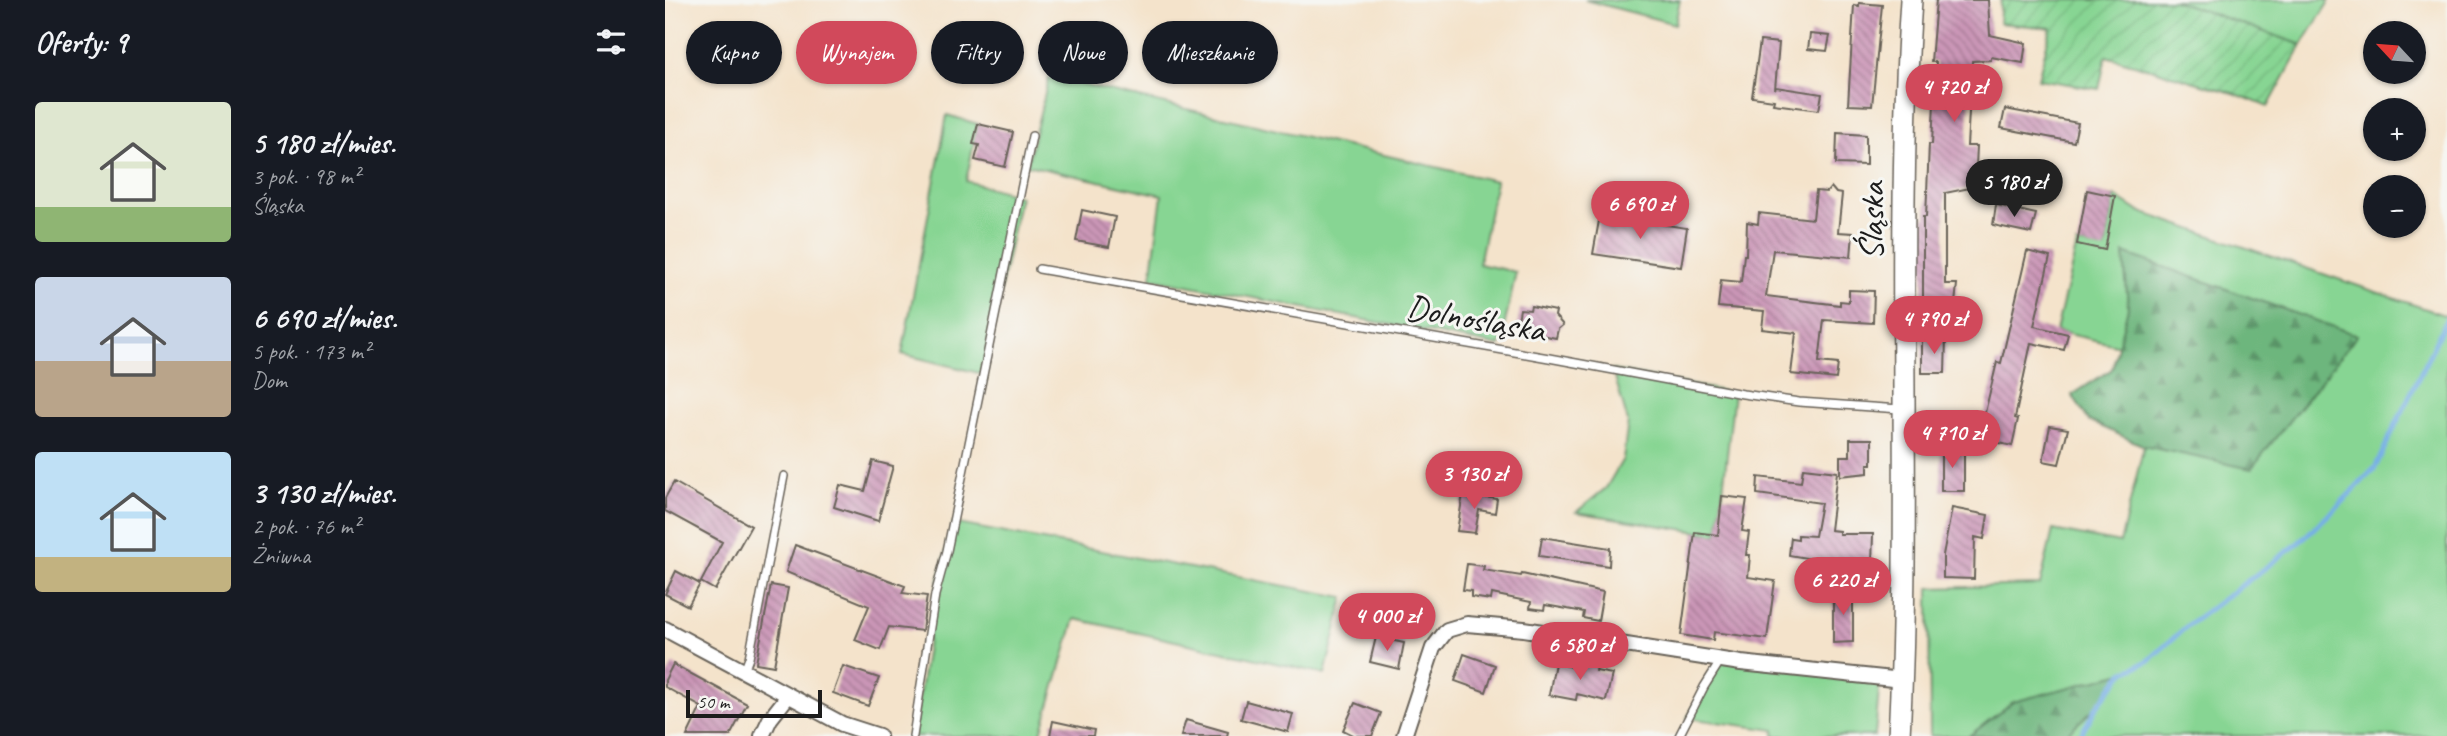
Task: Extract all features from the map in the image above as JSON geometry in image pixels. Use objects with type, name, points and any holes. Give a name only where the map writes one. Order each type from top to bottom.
[{"type":"street","name":"Śląska","points":[[1899,736],[1905,535],[1905,188],[1911,0]]},
{"type":"street","points":[[1404,736],[1433,648],[1447,630],[1467,624],[1524,629],[1721,660],[1902,680]]},
{"type":"street","points":[[665,629],[842,724],[879,736]]},
{"type":"street","points":[[762,736],[770,719],[788,696]]},
{"type":"lane","points":[[913,736],[935,595],[951,533],[1032,136]]},
{"type":"lane","name":"Dolnośląska","points":[[1039,269],[1743,394],[1799,402],[1904,409]]},
{"type":"lane","points":[[743,671],[749,658],[784,476]]},
{"type":"lane","points":[[1679,736],[1721,660]]},
{"type":"green space","points":[[1585,0],[1680,0],[1675,24]]},
{"type":"green space","points":[[2001,0],[2173,0],[2302,45],[2268,107],[2236,94],[2106,56],[2099,89],[2038,79],[2051,28],[1999,23]]},
{"type":"green space","points":[[2173,0],[2330,0],[2302,45]]},
{"type":"green space","points":[[1047,84],[1079,84],[1496,181],[1479,264],[1516,272],[1500,346],[1151,278],[1162,195],[1027,165]]},
{"type":"green space","points":[[947,115],[978,124],[966,181],[1020,196],[983,374],[902,354]]},
{"type":"green space","points":[[2115,196],[2138,211],[2447,316],[2447,736],[2062,736],[2013,702],[1969,736],[1930,736],[1929,588],[2040,585],[2053,530],[2120,543],[2144,446],[2251,468],[2124,253],[2128,308],[2120,346],[2056,331],[2077,244],[2105,249]]},
{"type":"green space","points":[[2124,253],[2357,335],[2251,469],[2144,446],[2089,421],[2072,395],[2112,369],[2128,308]]},
{"type":"green space","points":[[1613,370],[1734,393],[1718,535],[1576,512],[1606,488],[1623,459],[1628,422]]},
{"type":"green space","points":[[953,523],[1344,597],[1325,674],[1075,619],[1040,736],[913,736],[935,595]]},
{"type":"green space","points":[[1721,660],[1880,678],[1875,736],[1774,736],[1775,730],[1687,718]]},
{"type":"green space","points":[[2123,673],[2097,706],[2064,736],[1969,736],[2013,702]]},
{"type":"building","points":[[1936,0],[1988,0],[1990,35],[2026,43],[2023,63],[1991,57],[1991,60],[1972,61],[1967,146],[1977,146],[1975,187],[1945,193],[1945,284],[1957,284],[1955,304],[1923,304],[1923,217],[1926,217],[1929,144],[1932,144],[1936,62],[1931,62]]},
{"type":"building","points":[[1859,3],[1882,5],[1872,106],[1848,105],[1854,5],[1859,6]]},
{"type":"building","points":[[1810,34],[1830,36],[1827,51],[1808,49]]},
{"type":"building","points":[[1760,41],[1779,43],[1775,89],[1822,94],[1819,110],[1773,104],[1774,100],[1752,97]]},
{"type":"building","points":[[2005,109],[2078,123],[2074,142],[2001,128]]},
{"type":"building","points":[[978,124],[1013,132],[1005,167],[975,160],[979,145],[973,144]]},
{"type":"building","points":[[1837,133],[1866,135],[1866,165],[1836,164]]},
{"type":"building","points":[[1831,187],[1836,193],[1842,194],[1838,232],[1853,233],[1851,257],[1773,250],[1766,296],[1840,305],[1840,301],[1849,302],[1849,290],[1874,291],[1873,323],[1824,320],[1819,362],[1838,364],[1836,379],[1791,374],[1796,333],[1762,329],[1764,311],[1718,307],[1721,280],[1741,282],[1746,255],[1747,222],[1758,224],[1759,213],[1813,219],[1816,191],[1827,192]]},
{"type":"building","points":[[2087,190],[2115,196],[2105,250],[2077,244]]},
{"type":"building","points":[[1996,205],[2036,214],[2031,233],[1993,225]]},
{"type":"building","points":[[1082,210],[1115,217],[1109,247],[1076,241]]},
{"type":"building","points":[[1600,215],[1687,228],[1681,267],[1593,254]]},
{"type":"building","points":[[2027,251],[2050,257],[2034,326],[2068,334],[2064,350],[2031,343],[2015,418],[2018,419],[2012,446],[1979,438],[1997,362],[2001,363]]},
{"type":"building","points":[[1531,306],[1556,311],[1555,316],[1563,325],[1558,329],[1556,338],[1526,332],[1527,328],[1517,326],[1520,309],[1530,310]]},
{"type":"building","points":[[1946,338],[1945,373],[1922,373],[1922,339]]},
{"type":"building","points":[[2050,426],[2068,429],[2059,464],[2043,461]]},
{"type":"building","points":[[1850,439],[1872,439],[1872,464],[1868,464],[1868,473],[1840,476],[1840,456],[1850,456]]},
{"type":"building","points":[[1941,448],[1964,449],[1964,491],[1941,491]]},
{"type":"building","points":[[873,461],[893,466],[878,521],[834,507],[840,485],[865,491]]},
{"type":"building","points":[[1803,468],[1837,472],[1830,530],[1839,531],[1839,534],[1873,534],[1872,564],[1853,566],[1789,555],[1791,538],[1798,539],[1798,535],[1815,536],[1821,503],[1757,494],[1758,477],[1801,482]]},
{"type":"building","points":[[674,482],[751,526],[715,590],[701,582],[722,542],[665,511],[665,498]]},
{"type":"building","points":[[1463,494],[1497,499],[1495,513],[1479,510],[1475,533],[1457,531]]},
{"type":"building","points":[[1722,496],[1747,499],[1742,531],[1749,532],[1746,555],[1750,555],[1748,577],[1775,581],[1767,639],[1714,632],[1713,640],[1681,635],[1695,532],[1718,535]]},
{"type":"building","points":[[1952,508],[1988,515],[1984,539],[1975,537],[1974,579],[1943,578],[1943,555]]},
{"type":"building","points":[[1542,537],[1610,548],[1609,566],[1539,556]]},
{"type":"building","points":[[795,545],[905,586],[902,593],[927,596],[922,631],[889,627],[880,650],[855,640],[869,606],[786,572]]},
{"type":"building","points":[[1467,564],[1484,566],[1483,570],[1522,574],[1603,592],[1598,621],[1583,618],[1584,612],[1545,605],[1544,610],[1530,608],[1531,602],[1492,594],[1491,600],[1471,597],[1471,591],[1463,590]]},
{"type":"building","points":[[676,571],[700,584],[688,606],[665,594]]},
{"type":"building","points":[[771,585],[788,588],[774,666],[756,663]]},
{"type":"building","points":[[1833,591],[1853,591],[1853,642],[1833,643]]},
{"type":"building","points":[[1376,637],[1404,643],[1399,669],[1370,662]]},
{"type":"building","points":[[1464,654],[1495,665],[1486,692],[1455,681]]},
{"type":"building","points":[[1555,663],[1581,669],[1582,664],[1597,666],[1596,671],[1612,674],[1606,701],[1577,694],[1576,700],[1549,695]]},
{"type":"building","points":[[673,664],[747,704],[730,736],[687,736],[701,707],[665,687],[665,680]]},
{"type":"building","points":[[843,666],[879,678],[868,706],[833,693]]},
{"type":"building","points":[[1246,701],[1293,714],[1288,732],[1241,719]]},
{"type":"building","points":[[1355,703],[1381,713],[1372,736],[1355,736],[1343,730]]},
{"type":"building","points":[[1186,720],[1228,732],[1227,736],[1181,736]]},
{"type":"building","points":[[1053,721],[1094,730],[1093,736],[1050,736]]},
{"type":"waterway","points":[[2080,736],[2097,706],[2123,673],[2148,661],[2187,626],[2296,545],[2375,468],[2447,318]]}]
